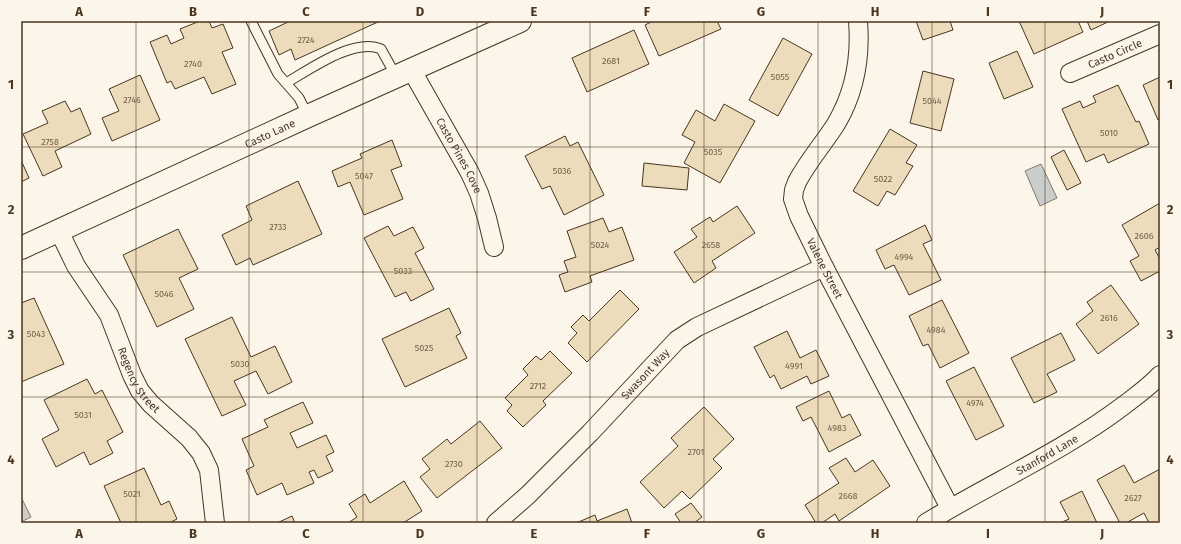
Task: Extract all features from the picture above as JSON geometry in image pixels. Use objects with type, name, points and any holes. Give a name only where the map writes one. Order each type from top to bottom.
[{"type":"street","name":"Casto Lane","points":[[21,248],[308,116],[520,21]]},
{"type":"street","name":"Valene Street","points":[[858,21],[859,56],[851,92],[836,124],[801,174],[794,190],[794,198],[799,216],[824,267],[950,508]]},
{"type":"street","name":"Casto Circle","points":[[1070,73],[1160,34]]},
{"type":"street","name":"Casto Pines Cove","points":[[404,73],[467,168],[479,193],[488,218],[494,247]]},
{"type":"street","name":"Regency Street","points":[[59,231],[76,266],[109,315],[132,375],[140,391],[151,404],[196,446],[204,458],[210,474],[215,523]]},
{"type":"street","name":"Swasont Way","points":[[496,523],[528,495],[590,433],[677,340],[697,327],[824,267]]},
{"type":"street","name":"Stanford Lane","points":[[926,523],[950,508],[1061,447],[1106,419],[1152,384],[1160,375]]},
{"type":"lane","points":[[251,21],[278,74],[299,98],[308,116]]},
{"type":"lane","points":[[286,83],[336,55],[364,46],[376,47],[380,49],[404,73]]},
{"type":"shaded area","points":[[1041,164],[1057,198],[1040,206],[1025,171]]},
{"type":"shaded area","points":[[21,497],[31,517],[21,522]]},
{"type":"building","points":[[200,21],[209,21],[212,28],[223,24],[233,48],[222,52],[236,84],[212,94],[204,77],[175,89],[171,81],[167,83],[150,42],[167,35],[171,44],[184,38],[180,29]]},
{"type":"building","points":[[290,21],[380,21],[295,60],[291,49],[279,55],[269,31]]},
{"type":"building","points":[[653,21],[717,21],[721,29],[659,56],[645,25]]},
{"type":"building","points":[[916,21],[950,21],[953,30],[923,40]]},
{"type":"building","points":[[1019,21],[1078,21],[1083,32],[1034,54]]},
{"type":"building","points":[[1087,21],[1110,21],[1091,30]]},
{"type":"building","points":[[634,30],[649,64],[587,92],[572,58]]},
{"type":"building","points":[[783,38],[812,54],[778,116],[749,100]]},
{"type":"building","points":[[1017,51],[1033,87],[1004,99],[989,63]]},
{"type":"building","points":[[923,71],[954,79],[941,131],[910,123]]},
{"type":"building","points":[[140,75],[160,120],[112,141],[102,118],[119,111],[109,89]]},
{"type":"building","points":[[1160,77],[1160,120],[1158,120],[1143,85]]},
{"type":"building","points":[[1118,85],[1136,122],[1139,121],[1149,144],[1108,163],[1104,154],[1086,162],[1062,109],[1080,101],[1083,108],[1096,102],[1093,96]]},
{"type":"building","points":[[65,101],[71,112],[80,108],[91,134],[55,151],[62,167],[43,176],[23,134],[48,123],[42,111]]},
{"type":"building","points":[[724,104],[755,121],[720,183],[684,163],[695,142],[682,135],[696,110],[715,121]]},
{"type":"building","points":[[890,129],[917,145],[906,163],[913,166],[895,195],[887,191],[878,206],[853,191]]},
{"type":"building","points":[[565,136],[570,146],[578,142],[604,195],[564,215],[550,186],[542,189],[525,156]]},
{"type":"building","points":[[392,140],[402,166],[391,170],[403,199],[364,215],[350,182],[338,187],[332,171],[362,158],[360,154]]},
{"type":"building","points":[[1064,150],[1081,183],[1067,190],[1051,157]]},
{"type":"building","points":[[21,160],[29,178],[21,182]]},
{"type":"building","points":[[644,163],[689,168],[687,190],[642,186]]},
{"type":"building","points":[[298,181],[322,234],[253,265],[250,258],[236,265],[222,235],[252,220],[246,206]]},
{"type":"building","points":[[1160,203],[1160,247],[1155,250],[1160,259],[1160,271],[1141,281],[1130,261],[1139,256],[1122,225]]},
{"type":"building","points":[[737,206],[755,233],[712,261],[716,268],[694,283],[674,252],[697,237],[691,229],[710,217],[713,222]]},
{"type":"building","points":[[603,218],[609,232],[622,227],[634,260],[590,276],[592,282],[565,292],[559,275],[568,272],[564,261],[576,257],[567,231]]},
{"type":"building","points":[[925,225],[932,240],[923,244],[941,280],[909,295],[894,265],[885,269],[876,250]]},
{"type":"building","points":[[388,226],[394,236],[413,227],[424,248],[415,253],[434,289],[411,301],[406,292],[395,297],[364,238]]},
{"type":"building","points":[[178,229],[198,269],[179,278],[194,309],[157,327],[123,255]]},
{"type":"building","points":[[1111,285],[1139,324],[1098,354],[1076,324],[1093,311],[1087,302]]},
{"type":"building","points":[[620,290],[639,309],[587,362],[568,343],[577,333],[571,327],[583,315],[589,321]]},
{"type":"building","points":[[34,298],[64,364],[21,382],[21,303]]},
{"type":"building","points":[[942,300],[969,353],[940,368],[928,344],[923,346],[909,316]]},
{"type":"building","points":[[449,308],[461,333],[456,336],[467,358],[405,387],[382,339]]},
{"type":"building","points":[[232,317],[251,357],[275,346],[292,382],[268,394],[256,371],[234,381],[246,405],[222,416],[185,339]]},
{"type":"building","points":[[787,331],[800,358],[816,350],[829,376],[811,384],[807,376],[781,389],[774,375],[770,378],[754,347]]},
{"type":"building","points":[[1061,333],[1075,360],[1047,374],[1057,392],[1034,403],[1011,358]]},
{"type":"building","points":[[550,351],[572,373],[543,401],[546,405],[523,427],[507,411],[512,405],[505,398],[528,375],[523,369],[536,356],[541,360]]},
{"type":"building","points":[[974,367],[1004,426],[976,440],[946,381]]},
{"type":"building","points":[[87,379],[95,394],[102,390],[123,432],[107,441],[113,453],[90,465],[84,452],[56,467],[42,439],[59,430],[44,400]]},
{"type":"building","points":[[829,391],[842,418],[850,414],[861,435],[829,452],[811,417],[803,421],[796,407]]},
{"type":"building","points":[[303,402],[313,423],[290,433],[297,448],[326,435],[334,452],[326,456],[333,471],[318,478],[314,470],[309,472],[314,483],[287,495],[282,483],[257,495],[246,470],[254,466],[242,439],[268,427],[264,420]]},
{"type":"building","points":[[704,407],[734,439],[713,459],[722,468],[690,499],[682,491],[664,508],[640,482],[678,446],[671,438]]},
{"type":"building","points":[[480,421],[502,448],[437,498],[420,477],[430,469],[422,459],[447,439],[451,444]]},
{"type":"building","points":[[846,458],[855,472],[873,460],[890,486],[839,521],[835,514],[822,523],[816,523],[805,505],[839,483],[829,468]]},
{"type":"building","points":[[1124,465],[1134,483],[1160,469],[1160,523],[1149,523],[1144,513],[1126,523],[1120,523],[1097,480]]},
{"type":"building","points":[[144,468],[161,505],[169,501],[177,519],[169,523],[121,523],[104,486]]},
{"type":"building","points":[[404,481],[422,511],[403,523],[348,523],[357,517],[349,504],[365,494],[370,503]]},
{"type":"building","points":[[1082,491],[1097,523],[1060,523],[1069,519],[1060,502]]},
{"type":"building","points":[[691,503],[702,517],[694,523],[681,523],[675,514]]},
{"type":"building","points":[[627,509],[632,523],[576,523],[595,515],[597,521]]},
{"type":"building","points":[[292,516],[295,523],[277,523]]}]
